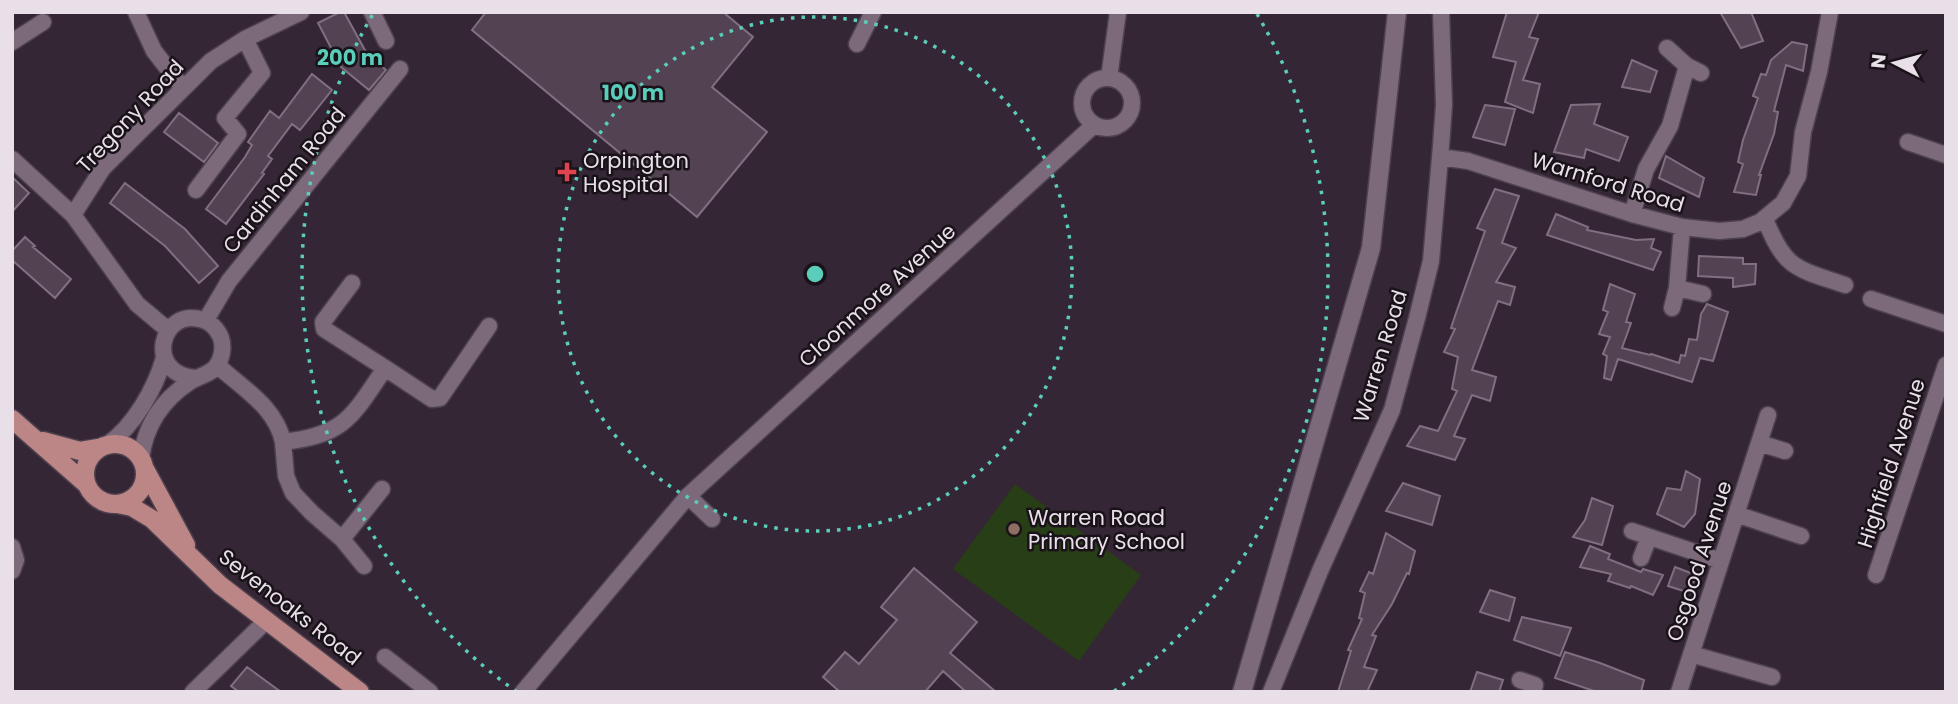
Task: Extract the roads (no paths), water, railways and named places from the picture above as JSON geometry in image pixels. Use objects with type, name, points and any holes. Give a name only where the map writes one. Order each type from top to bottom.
[{"type":"main road","points":[[12,419],[86,484],[98,499],[117,504],[127,502],[142,488],[143,464],[127,446],[80,451],[36,439]]},
{"type":"main road","points":[[86,484],[86,464],[103,447]]},
{"type":"main road","name":"Sevenoaks Road","points":[[143,464],[192,558]]},
{"type":"main road","name":"Sevenoaks Road","points":[[117,504],[143,512],[220,585],[360,692]]},
{"type":"street","points":[[136,12],[154,51],[183,88]]},
{"type":"street","name":"Tregony Road","points":[[73,215],[103,168],[211,61],[245,39],[301,12]]},
{"type":"street","points":[[372,12],[386,41]]},
{"type":"street","points":[[856,44],[873,12]]},
{"type":"street","points":[[1110,78],[1118,12]]},
{"type":"street","name":"Warren Road","points":[[1242,692],[1371,248],[1397,12]]},
{"type":"street","name":"Warren Road","points":[[1271,692],[1315,583],[1392,410],[1431,261],[1444,105],[1441,12]]},
{"type":"street","name":"Warnford Road","points":[[1440,157],[1468,161],[1632,214],[1682,227],[1719,231],[1743,229],[1765,219],[1783,203],[1798,176],[1803,132],[1819,72],[1830,12]]},
{"type":"street","points":[[12,42],[43,22]]},
{"type":"street","points":[[196,190],[238,134],[225,118],[262,73],[245,39]]},
{"type":"street","points":[[1632,214],[1646,169],[1670,126],[1694,70],[1667,48]]},
{"type":"street","name":"Cardinham Road","points":[[206,320],[229,281],[400,69]]},
{"type":"street","points":[[1110,78],[1124,85],[1129,91],[1132,99],[1130,115],[1118,126],[1102,128],[1094,125],[1083,112],[1083,96],[1093,82],[1110,78]]},
{"type":"street","name":"Cloonmore Avenue","points":[[523,692],[688,496],[1094,125]]},
{"type":"street","points":[[1908,142],[1946,155]]},
{"type":"street","points":[[12,159],[73,215],[137,304],[168,330]]},
{"type":"street","points":[[1765,219],[1776,247],[1790,264],[1845,285]]},
{"type":"street","points":[[1672,308],[1677,288],[1682,227]]},
{"type":"street","points":[[352,283],[323,322],[324,329],[432,399],[440,398],[489,326]]},
{"type":"street","points":[[1677,288],[1703,294]]},
{"type":"street","points":[[1871,299],[1946,324]]},
{"type":"street","points":[[143,464],[145,439],[160,407],[195,378],[205,376],[217,365],[222,353],[219,333],[206,320],[185,318],[168,330],[162,348],[164,358],[176,373],[195,378]]},
{"type":"street","points":[[103,447],[120,435],[142,403],[154,385],[164,358]]},
{"type":"street","points":[[217,365],[271,412],[283,442],[286,475],[293,493],[342,539],[364,566]]},
{"type":"street","name":"Highfield Avenue","points":[[1876,575],[1940,405],[1946,365]]},
{"type":"street","points":[[283,442],[318,437],[340,425],[360,405],[384,368]]},
{"type":"street","name":"Osgood Avenue","points":[[1679,692],[1768,415]]},
{"type":"street","points":[[1759,443],[1785,451]]},
{"type":"street","points":[[342,539],[382,489]]},
{"type":"street","points":[[688,496],[712,519]]},
{"type":"street","points":[[1736,514],[1801,536]]},
{"type":"street","points":[[1632,531],[1721,561]]},
{"type":"street","points":[[1641,558],[1648,537]]},
{"type":"street","points":[[12,571],[16,560],[13,547]]},
{"type":"street","points":[[193,692],[267,620]]},
{"type":"street","points":[[1691,654],[1772,677]]},
{"type":"street","points":[[386,657],[430,692]]},
{"type":"street","points":[[1520,680],[1535,685],[1533,692]]},
{"type":"place","name":"Orpington Hospital","points":[[567,172]]},
{"type":"place","name":"Warren Road Primary School","points":[[1014,529]]}]
